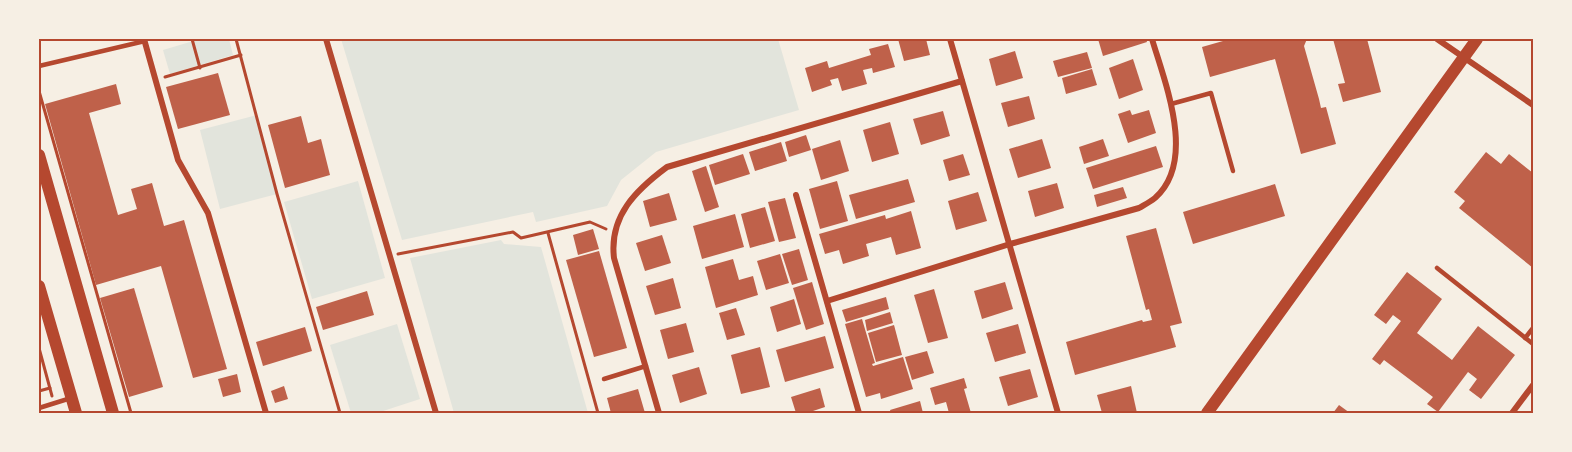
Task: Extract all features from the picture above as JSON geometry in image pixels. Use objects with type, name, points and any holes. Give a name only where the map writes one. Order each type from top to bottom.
[{"type":"main road","points":[[1207,413],[1477,39]]},
{"type":"main road","points":[[39,155],[113,413]]},
{"type":"main road","points":[[39,286],[76,413]]},
{"type":"street","points":[[153,39],[145,40],[178,160],[208,213],[266,413]]},
{"type":"street","points":[[326,39],[436,413]]},
{"type":"street","points":[[950,39],[1058,413]]},
{"type":"street","points":[[827,301],[1010,244],[1139,208],[1155,198],[1171,172],[1176,151],[1171,104],[1152,39]]},
{"type":"street","points":[[1437,39],[1533,105]]},
{"type":"street","points":[[659,413],[613,246],[623,210],[642,185],[667,167],[962,81]]},
{"type":"street","points":[[795,195],[858,413]]},
{"type":"street","points":[[1512,413],[1533,385]]},
{"type":"lane","points":[[39,66],[145,40]]},
{"type":"lane","points":[[1171,104],[1211,93],[1233,171]]},
{"type":"lane","points":[[1437,267],[1533,344]]},
{"type":"lane","points":[[1525,338],[1533,328]]},
{"type":"lane","points":[[604,379],[646,366]]},
{"type":"lane","points":[[39,408],[71,398]]},
{"type":"path","points":[[192,39],[200,68]]},
{"type":"path","points":[[236,39],[277,194],[340,413]]},
{"type":"path","points":[[39,91],[131,413]]},
{"type":"path","points":[[390,256],[513,232],[521,238],[590,222],[615,233]]},
{"type":"path","points":[[548,233],[598,413]]},
{"type":"path","points":[[39,348],[54,403]]},
{"type":"path","points":[[39,391],[50,388]]},
{"type":"shaded area","points":[[200,39],[229,39],[233,55],[170,74],[163,50]]},
{"type":"shaded area","points":[[341,39],[778,39],[799,110],[656,152],[621,180],[607,206],[536,222],[533,212],[402,240]]},
{"type":"shaded area","points":[[257,115],[277,194],[220,209],[200,130]]},
{"type":"shaded area","points":[[358,181],[385,278],[312,299],[284,202]]},
{"type":"shaded area","points":[[501,240],[504,244],[541,247],[588,413],[454,413],[410,258]]},
{"type":"shaded area","points":[[397,324],[420,399],[377,413],[351,413],[330,345]]},
{"type":"building","points":[[898,39],[926,39],[930,55],[904,61]]},
{"type":"building","points":[[1098,39],[1146,39],[1147,42],[1103,56]]},
{"type":"building","points":[[1230,39],[1307,39],[1304,46],[1321,108],[1326,107],[1336,144],[1301,154],[1275,59],[1210,77],[1202,47]]},
{"type":"building","points":[[1333,39],[1367,39],[1381,92],[1343,102],[1338,84],[1345,83]]},
{"type":"building","points":[[888,44],[895,67],[873,73],[872,68],[863,70],[867,84],[842,91],[838,78],[830,80],[832,85],[812,92],[805,68],[827,61],[829,68],[871,55],[869,49]]},
{"type":"building","points":[[1015,51],[1023,78],[996,86],[989,59]]},
{"type":"building","points":[[1087,52],[1092,68],[1058,77],[1053,61]]},
{"type":"building","points":[[1133,59],[1143,90],[1119,99],[1109,68]]},
{"type":"building","points":[[1092,69],[1097,85],[1066,94],[1062,78]]},
{"type":"building","points":[[218,73],[230,115],[178,129],[166,87]]},
{"type":"building","points":[[116,84],[121,104],[89,113],[118,215],[137,209],[131,189],[152,183],[164,226],[184,220],[227,369],[193,378],[161,266],[96,285],[45,104]]},
{"type":"building","points":[[1029,96],[1035,119],[1008,127],[1001,103]]},
{"type":"building","points":[[1130,110],[1132,115],[1149,110],[1156,133],[1128,143],[1118,114]]},
{"type":"building","points":[[943,111],[950,136],[921,145],[913,119]]},
{"type":"building","points":[[301,116],[308,143],[321,139],[330,175],[285,188],[268,125]]},
{"type":"building","points":[[890,122],[899,154],[872,162],[863,130]]},
{"type":"building","points":[[806,135],[811,150],[789,157],[785,142]]},
{"type":"building","points":[[1042,139],[1051,168],[1018,178],[1009,149]]},
{"type":"building","points":[[1103,139],[1109,156],[1084,164],[1079,147]]},
{"type":"building","points":[[840,140],[849,171],[821,180],[812,149]]},
{"type":"building","points":[[781,142],[787,161],[755,171],[749,152]]},
{"type":"building","points":[[1156,146],[1163,167],[1093,189],[1086,168]]},
{"type":"building","points":[[1486,152],[1501,164],[1509,154],[1533,173],[1533,268],[1459,208],[1465,201],[1454,192]]},
{"type":"building","points":[[743,154],[750,174],[715,185],[709,165]]},
{"type":"building","points":[[963,154],[970,175],[949,181],[943,160]]},
{"type":"building","points":[[706,166],[719,207],[705,212],[692,171]]},
{"type":"building","points":[[908,179],[915,202],[856,219],[849,195]]},
{"type":"building","points":[[837,181],[848,221],[820,229],[809,189]]},
{"type":"building","points":[[1057,183],[1064,208],[1035,217],[1028,191]]},
{"type":"building","points":[[1275,184],[1285,216],[1193,244],[1183,212]]},
{"type":"building","points":[[1123,187],[1127,198],[1097,207],[1094,195]]},
{"type":"building","points":[[978,192],[987,221],[956,230],[948,201]]},
{"type":"building","points":[[669,193],[677,220],[650,227],[643,201]]},
{"type":"building","points":[[785,198],[796,238],[779,242],[768,202]]},
{"type":"building","points":[[765,207],[775,241],[750,248],[741,214]]},
{"type":"building","points":[[911,211],[921,248],[896,255],[891,237],[866,244],[869,256],[843,264],[839,250],[825,254],[819,234],[885,215],[886,219]]},
{"type":"building","points":[[735,214],[744,247],[702,259],[693,226]]},
{"type":"building","points":[[1156,228],[1182,323],[1170,326],[1176,347],[1075,375],[1066,342],[1142,320],[1143,322],[1152,320],[1149,309],[1146,310],[1126,236]]},
{"type":"building","points":[[593,229],[599,249],[578,255],[573,235]]},
{"type":"building","points":[[662,235],[671,263],[645,271],[636,243]]},
{"type":"building","points":[[799,249],[808,280],[792,285],[782,254]]},
{"type":"building","points":[[599,251],[627,348],[594,357],[566,260]]},
{"type":"building","points":[[780,254],[789,283],[766,290],[757,261]]},
{"type":"building","points":[[733,259],[739,280],[753,276],[758,295],[716,308],[705,267]]},
{"type":"building","points":[[1407,272],[1442,299],[1417,333],[1452,360],[1478,326],[1515,355],[1481,399],[1469,390],[1477,379],[1468,372],[1438,412],[1427,404],[1433,397],[1384,360],[1380,365],[1372,359],[1401,321],[1393,315],[1386,324],[1374,315]]},
{"type":"building","points":[[673,278],[681,308],[655,315],[646,286]]},
{"type":"building","points":[[812,282],[824,324],[806,330],[793,288]]},
{"type":"building","points":[[1005,282],[1013,309],[982,319],[974,291]]},
{"type":"building","points":[[134,288],[163,387],[129,397],[100,298]]},
{"type":"building","points":[[934,289],[948,338],[928,343],[914,295]]},
{"type":"building","points":[[367,291],[374,315],[323,330],[316,307]]},
{"type":"building","points":[[886,297],[889,309],[846,322],[842,310]]},
{"type":"building","points":[[794,299],[801,324],[777,332],[770,307]]},
{"type":"building","points":[[736,308],[745,335],[727,340],[719,313]]},
{"type":"building","points":[[890,312],[893,323],[867,331],[865,320]]},
{"type":"building","points":[[862,319],[875,363],[872,364],[873,366],[903,357],[913,389],[881,399],[880,393],[866,397],[845,324]]},
{"type":"building","points":[[686,323],[694,352],[668,359],[660,330]]},
{"type":"building","points":[[1018,324],[1026,353],[995,362],[986,333]]},
{"type":"building","points":[[894,325],[902,355],[876,362],[868,333]]},
{"type":"building","points":[[305,327],[312,351],[263,366],[256,342]]},
{"type":"building","points":[[825,336],[834,368],[785,382],[776,350]]},
{"type":"building","points":[[760,347],[770,387],[741,394],[731,355]]},
{"type":"building","points":[[927,351],[934,373],[912,380],[905,357]]},
{"type":"building","points":[[699,367],[707,394],[680,403],[672,375]]},
{"type":"building","points":[[1030,369],[1038,397],[1008,406],[999,377]]},
{"type":"building","points":[[237,374],[241,392],[223,397],[218,379]]},
{"type":"building","points":[[964,378],[967,388],[964,389],[971,413],[949,413],[946,402],[935,405],[930,388]]},
{"type":"building","points":[[284,386],[288,399],[275,403],[271,391]]},
{"type":"building","points":[[1131,386],[1137,413],[1102,413],[1097,395]]},
{"type":"building","points":[[820,388],[825,407],[807,413],[796,413],[791,397]]},
{"type":"building","points":[[638,389],[645,413],[611,413],[607,398]]},
{"type":"building","points":[[920,401],[923,413],[891,413],[890,410]]},
{"type":"building","points":[[1339,405],[1350,413],[1333,413]]}]
